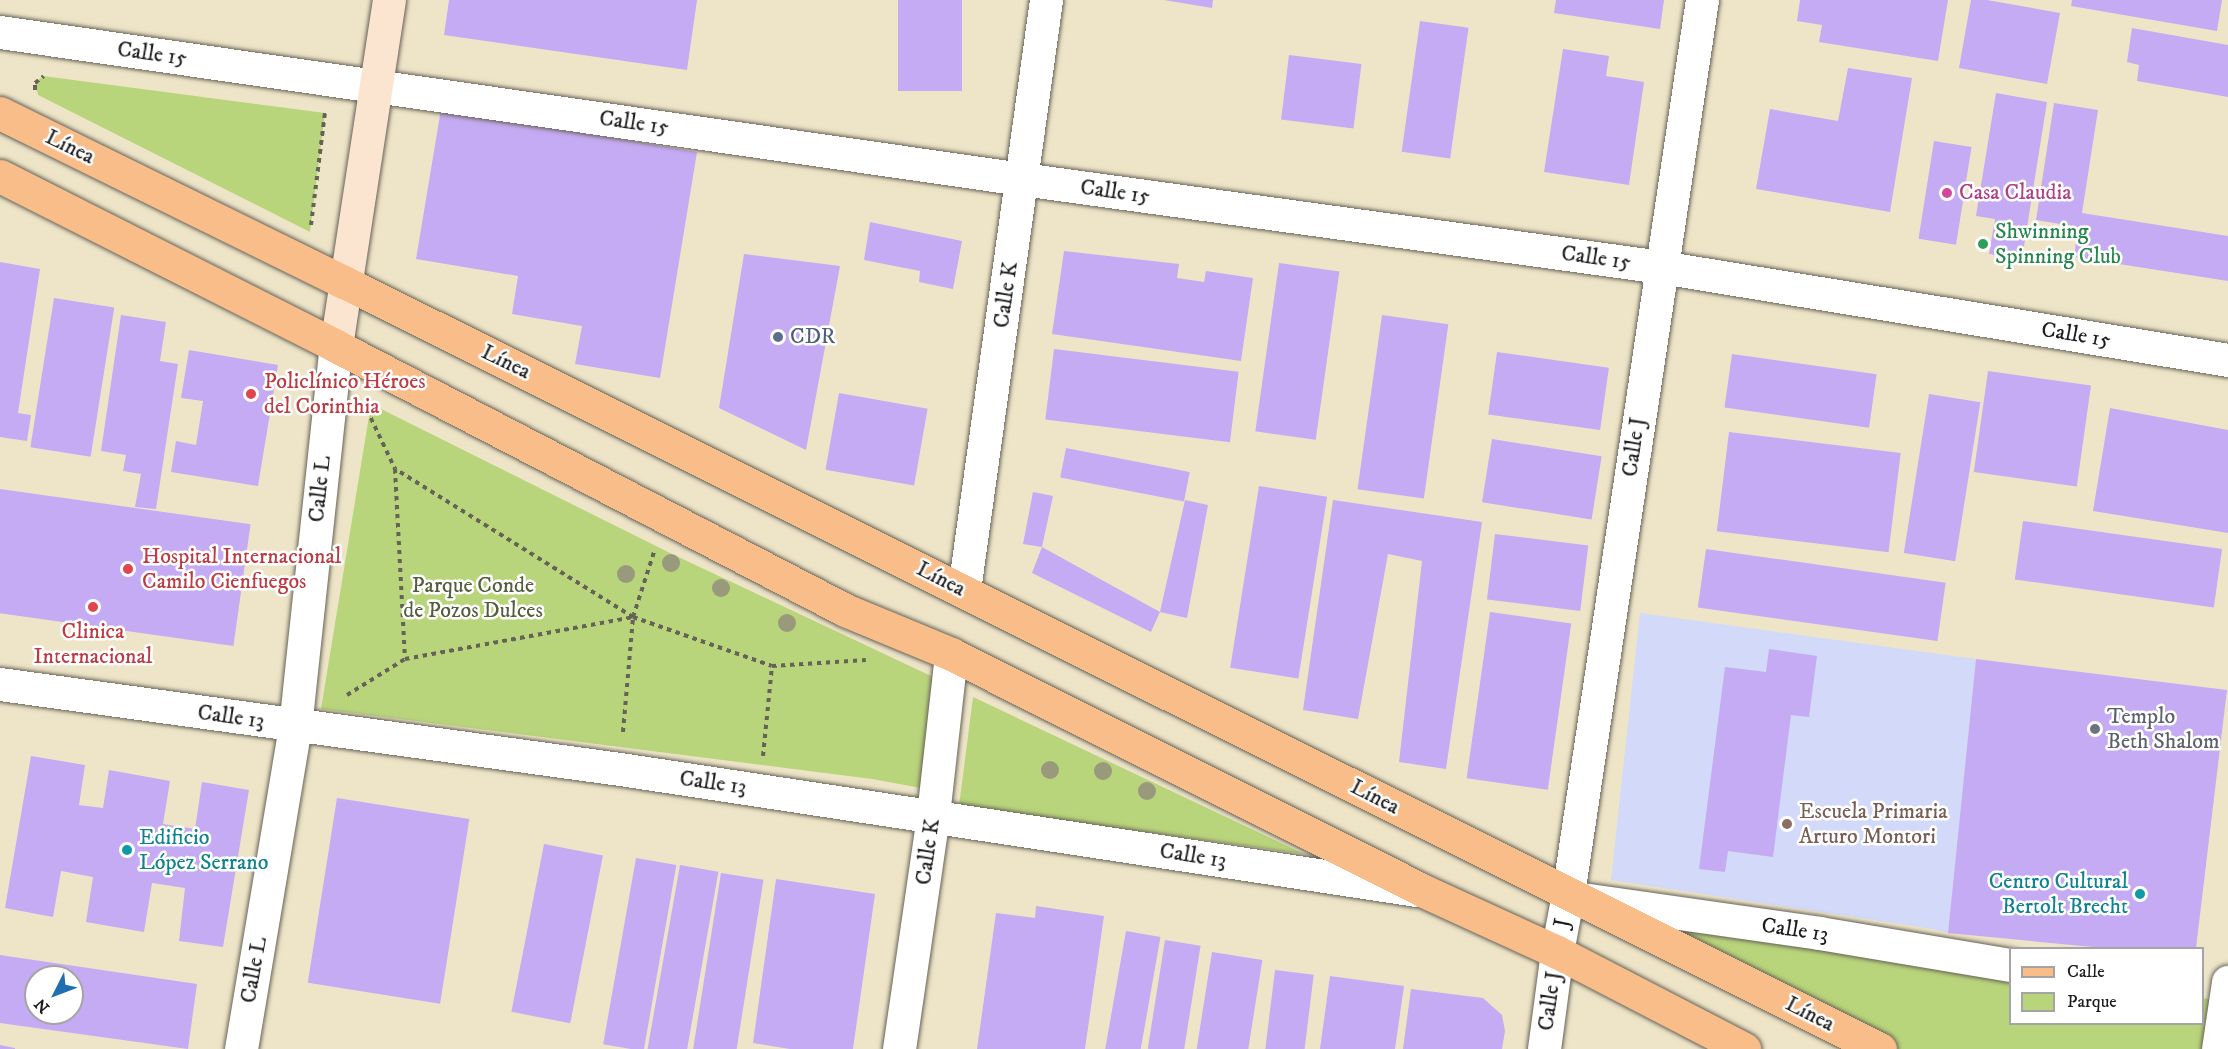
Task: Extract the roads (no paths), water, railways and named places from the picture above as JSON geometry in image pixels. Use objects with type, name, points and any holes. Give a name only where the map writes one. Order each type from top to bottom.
[{"type":"main road","name":"Calle L","points":[[336,346],[389,0]]},
{"type":"main road","name":"Línea","points":[[0,112],[964,590],[1880,1049]]},
{"type":"main road","points":[[0,176],[336,346],[845,610],[951,654],[1424,891],[1557,952],[1744,1049]]},
{"type":"street","name":"Calle K","points":[[964,590],[1046,0]]},
{"type":"street","name":"Calle J","points":[[1573,897],[1661,267],[1702,0]]},
{"type":"street","name":"Calle 15","points":[[0,32],[1022,179],[1661,267],[2228,360]]},
{"type":"street","name":"Calle L","points":[[241,1049],[296,727],[336,346]]},
{"type":"street","name":"Calle K","points":[[899,1049],[933,815],[951,654]]},
{"type":"street","name":"Calle 13","points":[[0,684],[296,727],[620,769],[1424,891]]},
{"type":"street","name":"J","points":[[1557,952],[1573,897]]},
{"type":"street","name":"Calle 13","points":[[1573,897],[1819,933],[2009,965]]},
{"type":"street","name":"Calle J","points":[[1544,1049],[1557,952]]},
{"type":"street","points":[[2218,1049],[2221,996]]},
{"type":"place","name":"Casa Claudia","points":[[1947,193]]},
{"type":"place","name":"Shwinning Spinning Club","points":[[1983,244]]},
{"type":"place","name":"CDR","points":[[778,337]]},
{"type":"place","name":"Policlínico Héroes del Corinthia","points":[[251,394]]},
{"type":"place","name":"Hospital Internacional Camilo Cienfuegos","points":[[128,569]]},
{"type":"place","name":"Clinica Internacional","points":[[93,607]]},
{"type":"place","name":"Templo Beth Shalom","points":[[2095,729]]},
{"type":"place","name":"Escuela Primaria Arturo Montori","points":[[1787,824]]},
{"type":"place","name":"Edificio López Serrano","points":[[127,850]]},
{"type":"place","name":"Centro Cultural Bertolt Brecht","points":[[2140,894]]},
{"type":"park label","name":"Parque Conde de Pozos Dulces","points":[[473,598]]}]
